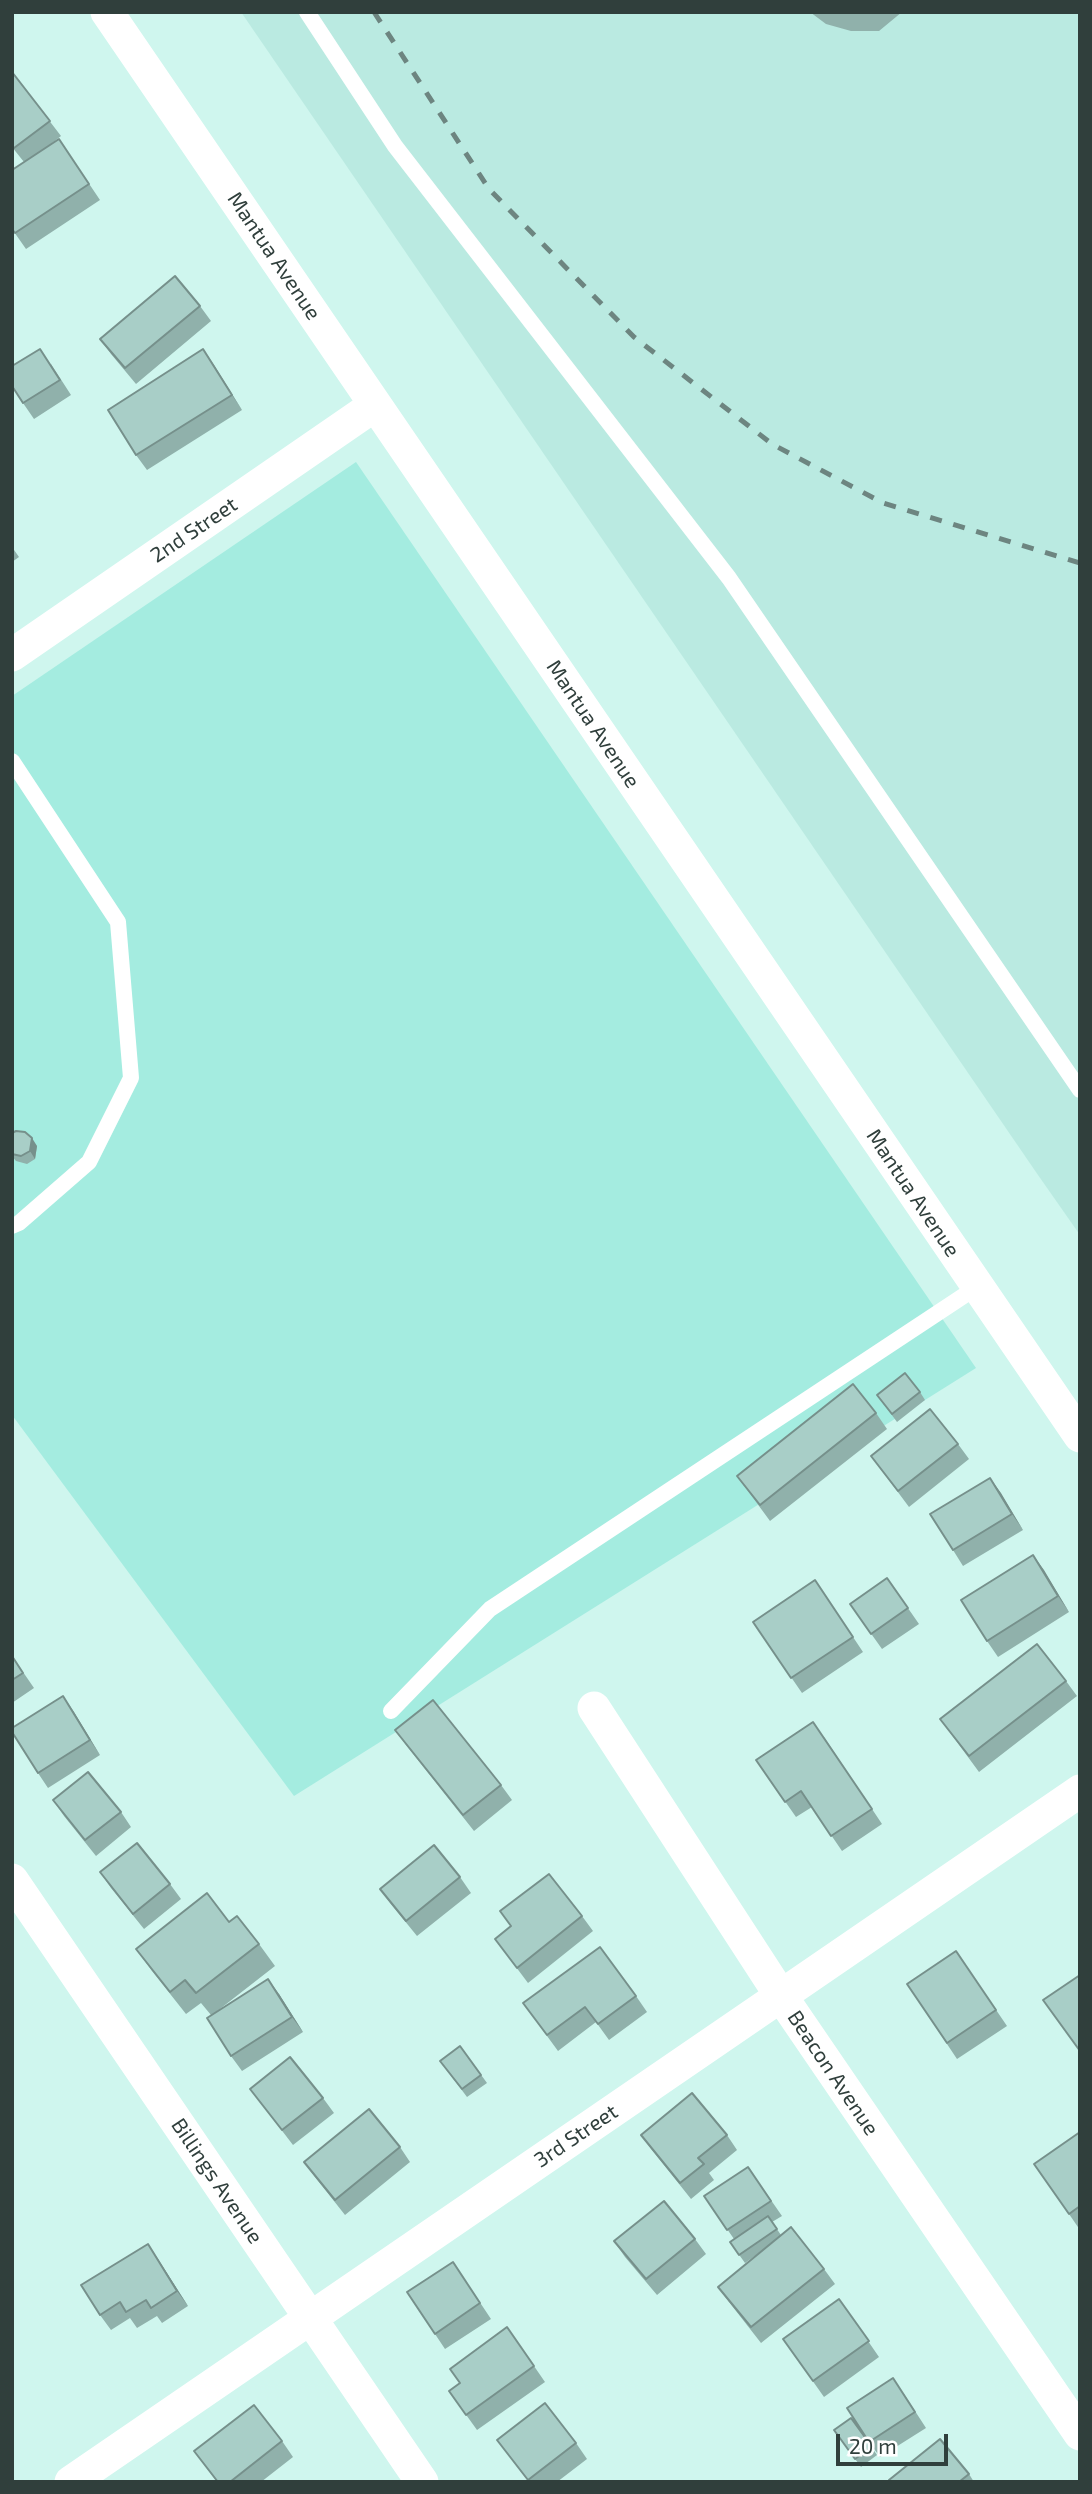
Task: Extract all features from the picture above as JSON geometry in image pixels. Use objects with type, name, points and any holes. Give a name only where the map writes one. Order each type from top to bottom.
[{"type":"street","name":"Mantua Avenue","points":[[107,12],[1080,1436]]},
{"type":"street","name":"2nd Street","points":[[12,654],[375,405]]},
{"type":"street","name":"Beacon Avenue","points":[[594,1707],[781,1996],[1080,2434]]},
{"type":"street","name":"3rd Street","points":[[71,2482],[1080,1791]]},
{"type":"street","name":"Billings Avenue","points":[[12,1881],[422,2482]]},
{"type":"lane","points":[[307,12],[395,146],[729,578],[1080,1090]]},
{"type":"lane","points":[[12,761],[118,922],[131,1078],[89,1162],[19,1223],[12,1226]]},
{"type":"lane","points":[[391,1711],[490,1609],[977,1287]]},
{"type":"shaded area","points":[[241,12],[1080,12],[1080,1235],[1038,1175]]},
{"type":"shaded area","points":[[356,462],[976,1368],[294,1796],[12,1415],[12,696]]},
{"type":"building","points":[[12,72],[50,121],[14,148],[12,146]]},
{"type":"building","points":[[59,139],[89,184],[15,233],[12,229],[12,170]]},
{"type":"building","points":[[175,276],[200,306],[125,368],[100,339]]},
{"type":"building","points":[[40,349],[60,380],[23,403],[12,386],[12,366]]},
{"type":"building","points":[[203,349],[232,395],[136,455],[108,410]]},
{"type":"building","points":[[25,1132],[32,1138],[30,1151],[21,1156],[12,1154],[12,1133]]},
{"type":"building","points":[[905,1373],[920,1392],[892,1414],[877,1395]]},
{"type":"building","points":[[853,1384],[876,1413],[760,1505],[737,1476]]},
{"type":"building","points":[[930,1409],[958,1444],[898,1491],[871,1456]]},
{"type":"building","points":[[990,1478],[1012,1514],[953,1550],[930,1514]]},
{"type":"building","points":[[1033,1555],[1058,1596],[987,1641],[961,1600]]},
{"type":"building","points":[[887,1578],[908,1608],[871,1634],[850,1604]]},
{"type":"building","points":[[815,1580],[853,1637],[791,1678],[753,1622]]},
{"type":"building","points":[[1037,1644],[1066,1681],[969,1756],[940,1719]]},
{"type":"building","points":[[12,1656],[23,1673],[12,1680]]},
{"type":"building","points":[[63,1696],[90,1740],[38,1773],[12,1728]]},
{"type":"building","points":[[433,1700],[501,1785],[463,1815],[395,1730]]},
{"type":"building","points":[[813,1722],[872,1809],[831,1836],[801,1791],[785,1802],[756,1760]]},
{"type":"building","points":[[88,1772],[121,1812],[85,1840],[53,1800]]},
{"type":"building","points":[[137,1843],[170,1884],[133,1914],[100,1872]]},
{"type":"building","points":[[434,1845],[460,1877],[406,1921],[380,1889]]},
{"type":"building","points":[[549,1874],[582,1916],[517,1968],[495,1939],[511,1926],[500,1911]]},
{"type":"building","points":[[207,1893],[229,1922],[237,1916],[259,1944],[196,1993],[185,1980],[170,1992],[136,1949]]},
{"type":"building","points":[[600,1947],[636,1996],[598,2024],[585,2007],[547,2035],[523,2003]]},
{"type":"building","points":[[956,1951],[996,2010],[947,2043],[907,1984]]},
{"type":"building","points":[[1080,1975],[1080,2051],[1043,2000]]},
{"type":"building","points":[[268,1979],[292,2017],[231,2056],[207,2018]]},
{"type":"building","points":[[460,2046],[481,2075],[462,2089],[440,2061]]},
{"type":"building","points":[[290,2057],[323,2098],[282,2130],[250,2089]]},
{"type":"building","points":[[692,2093],[727,2135],[698,2158],[704,2164],[680,2183],[641,2135]]},
{"type":"building","points":[[369,2109],[400,2147],[335,2200],[304,2162]]},
{"type":"building","points":[[1080,2132],[1080,2206],[1069,2214],[1034,2164]]},
{"type":"building","points":[[748,2167],[771,2201],[727,2230],[704,2196]]},
{"type":"building","points":[[664,2201],[695,2239],[646,2279],[614,2241]]},
{"type":"building","points":[[768,2216],[777,2229],[739,2255],[730,2242]]},
{"type":"building","points":[[791,2227],[824,2269],[751,2327],[718,2287]]},
{"type":"building","points":[[148,2244],[177,2291],[151,2308],[146,2300],[126,2312],[120,2302],[100,2315],[81,2285]]},
{"type":"building","points":[[453,2262],[480,2303],[435,2334],[407,2292]]},
{"type":"building","points":[[839,2299],[869,2341],[813,2381],[783,2339]]},
{"type":"building","points":[[507,2327],[534,2366],[466,2415],[449,2391],[460,2383],[450,2369]]},
{"type":"building","points":[[893,2378],[915,2412],[869,2442],[847,2408]]},
{"type":"building","points":[[545,2403],[576,2443],[528,2480],[497,2440]]},
{"type":"building","points":[[254,2405],[282,2441],[230,2482],[218,2482],[194,2451]]},
{"type":"building","points":[[851,2418],[872,2447],[855,2459],[834,2430]]},
{"type":"building","points":[[940,2439],[969,2474],[959,2482],[890,2482],[889,2480]]},
{"type":"railway","points":[[374,12],[489,189],[634,337],[772,444],[883,503],[1080,563]]}]
